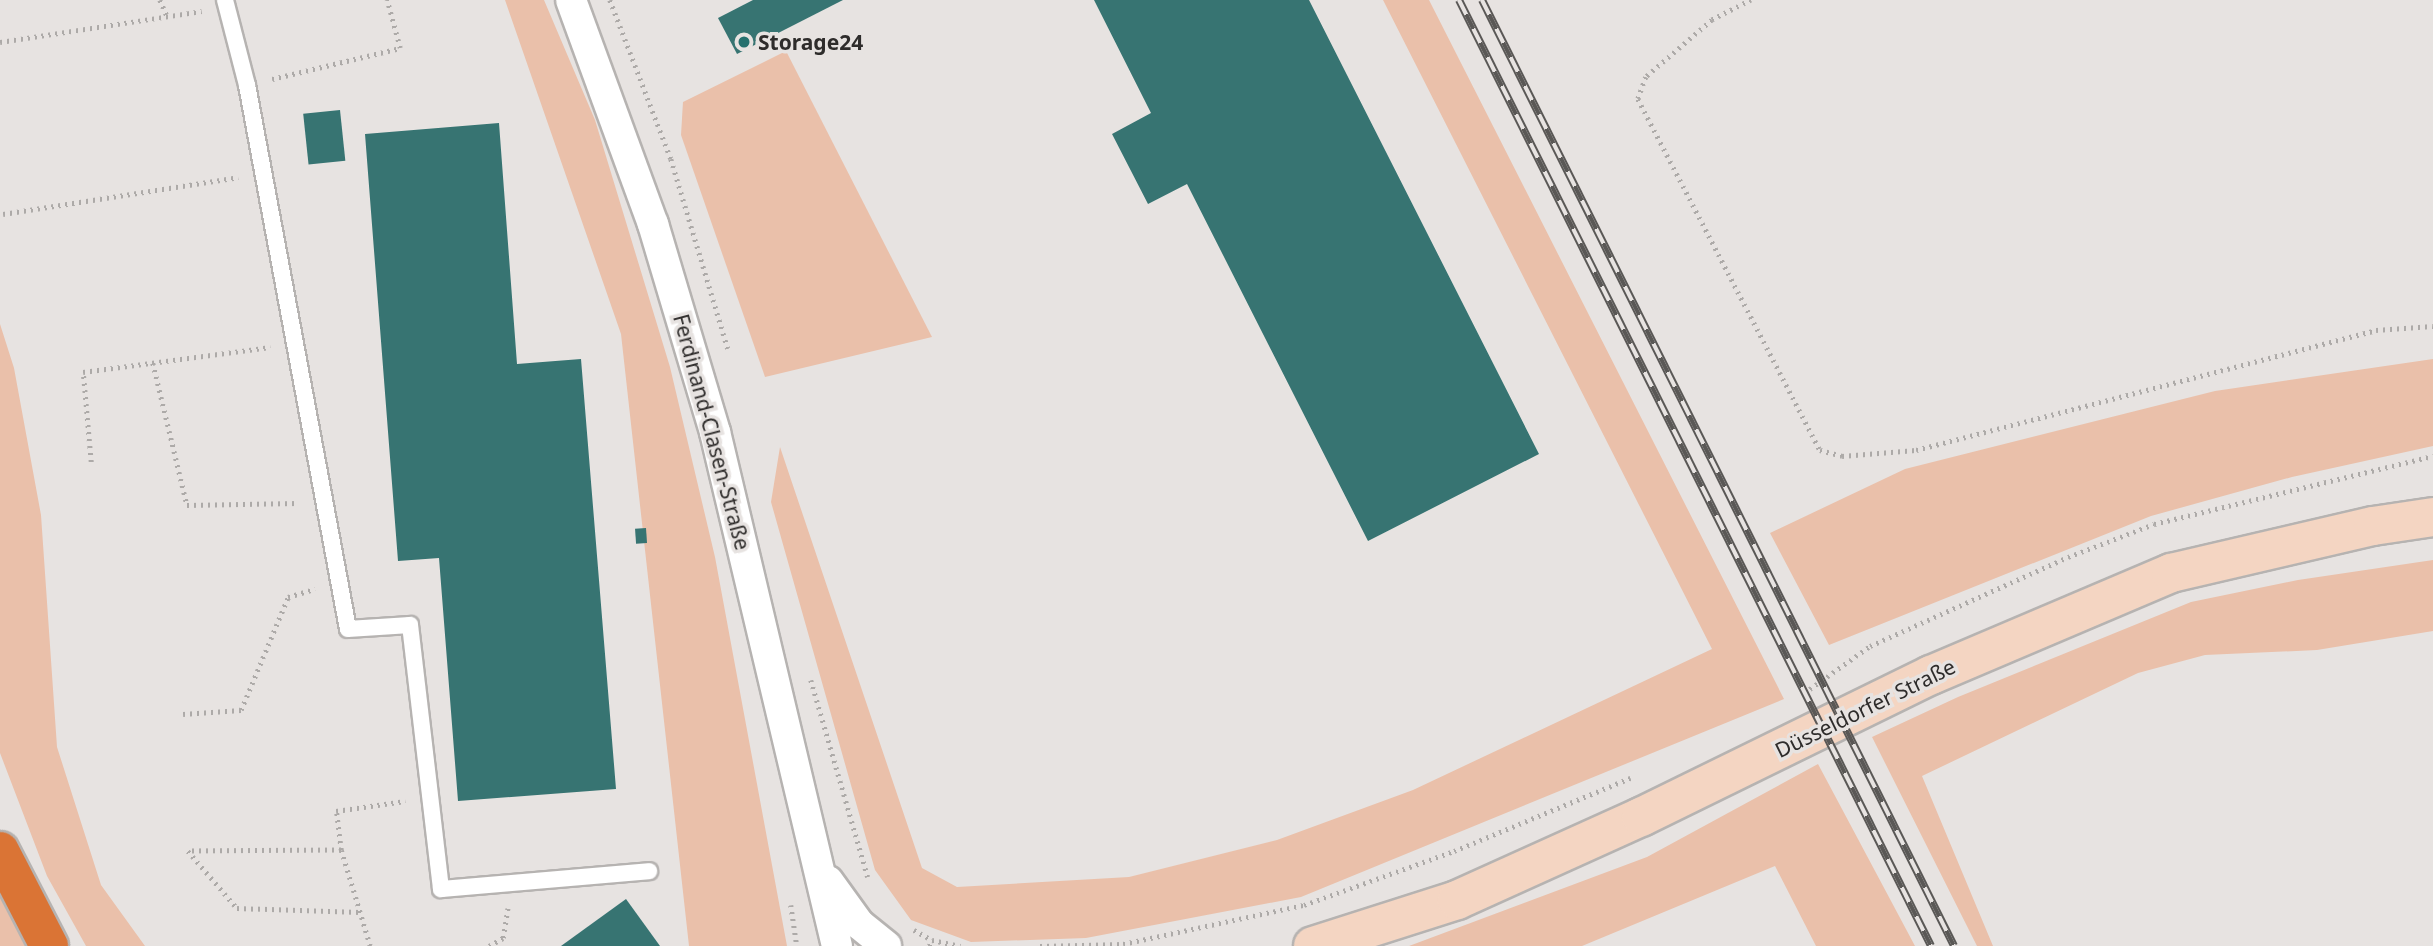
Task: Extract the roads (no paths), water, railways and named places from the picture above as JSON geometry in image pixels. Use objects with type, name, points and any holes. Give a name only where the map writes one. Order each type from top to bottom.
[{"type":"highway","points":[[0,851],[49,946]]},
{"type":"main road","name":"Düsseldorfer Straße","points":[[1312,946],[1457,900],[1641,817],[1931,675],[2171,573],[2373,526],[2433,517]]},
{"type":"street","name":"Ferdinand-Clasen-Straße","points":[[571,0],[653,224],[715,432],[822,872],[837,946]]},
{"type":"street","name":"Ferdinand-Clasen-Straße","points":[[822,872],[859,924],[886,946]]},
{"type":"lane","points":[[226,3],[247,85],[348,629],[411,625],[441,889],[649,871]]},
{"type":"railway","points":[[1459,0],[1931,946]]},
{"type":"railway","points":[[1482,0],[1954,946]]},
{"type":"place","name":"Storage24","points":[[744,42]]}]
